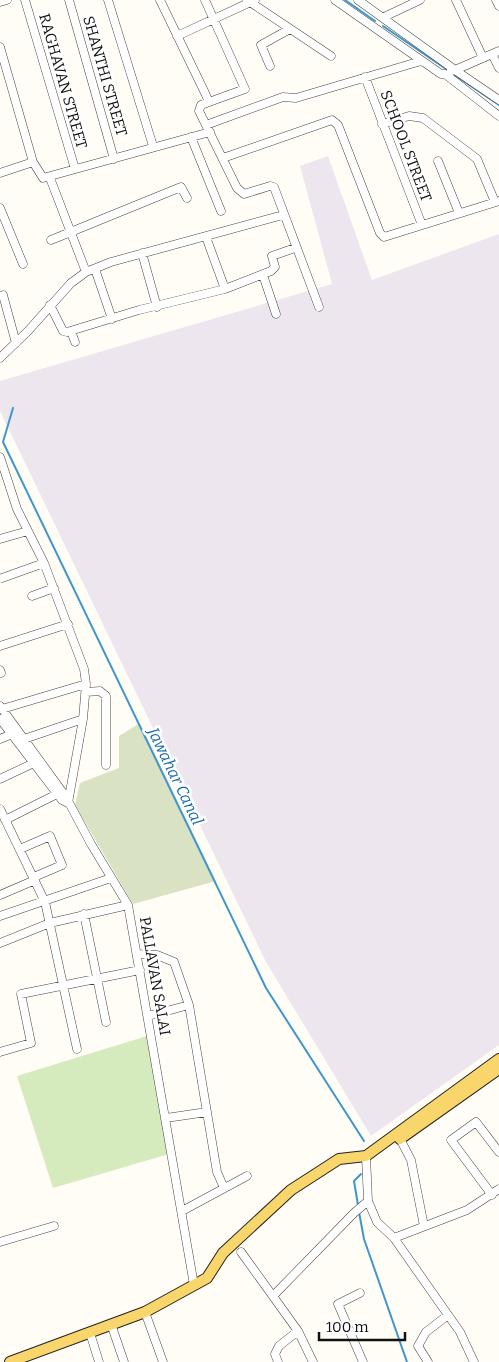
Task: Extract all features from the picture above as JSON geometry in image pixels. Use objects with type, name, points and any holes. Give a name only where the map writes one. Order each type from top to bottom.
[{"type":"main road","points":[[398,1136],[499,1059]]},
{"type":"main road","points":[[15,1361],[146,1312],[206,1278],[223,1253],[291,1190],[340,1158],[366,1156],[387,1140],[398,1136],[499,1069]]},
{"type":"street","points":[[0,2],[7,0]]},
{"type":"street","name":"RAGHAVAN STREET","points":[[25,0],[75,169]]},
{"type":"street","name":"SHANTHI STREET","points":[[69,0],[114,159]]},
{"type":"street","points":[[108,0],[153,146]]},
{"type":"street","points":[[160,0],[209,102]]},
{"type":"street","points":[[205,0],[246,89],[199,107],[222,158],[242,194],[270,186],[274,187],[318,307]]},
{"type":"street","points":[[335,0],[381,20],[499,100]]},
{"type":"street","points":[[358,0],[422,61],[445,74],[499,116]]},
{"type":"street","points":[[381,20],[408,2],[420,0]]},
{"type":"street","points":[[456,0],[483,58]]},
{"type":"street","points":[[496,0],[499,6]]},
{"type":"street","points":[[177,36],[251,1],[331,56]]},
{"type":"street","points":[[270,66],[261,45],[290,29]]},
{"type":"street","points":[[0,47],[33,162],[47,178],[86,272]]},
{"type":"street","points":[[445,74],[496,53],[499,68]]},
{"type":"street","points":[[47,178],[153,146],[191,137],[283,96],[296,98],[422,61]]},
{"type":"street","name":"SCHOOL STREET","points":[[365,77],[422,225]]},
{"type":"street","points":[[222,158],[332,120],[338,125],[380,233],[384,237],[497,202],[478,159],[422,118],[409,116],[382,124]]},
{"type":"street","points":[[191,137],[222,212]]},
{"type":"street","points":[[438,161],[459,213]]},
{"type":"street","points":[[0,173],[33,162]]},
{"type":"street","points":[[51,240],[180,187],[187,198]]},
{"type":"street","points":[[0,208],[23,264]]},
{"type":"street","points":[[0,358],[71,283],[86,272],[142,253],[284,215]]},
{"type":"street","points":[[206,236],[225,289]]},
{"type":"street","points":[[50,305],[63,331],[71,331],[225,289],[263,275],[273,270],[272,256],[295,248]]},
{"type":"street","points":[[142,253],[157,307]]},
{"type":"street","points":[[95,270],[112,319]]},
{"type":"street","points":[[263,275],[276,314]]},
{"type":"street","points":[[3,295],[16,343]]},
{"type":"street","points":[[71,331],[75,342]]},
{"type":"street","points":[[0,457],[17,509],[44,563],[82,662],[86,688],[83,720],[68,803],[57,794],[0,719]]},
{"type":"street","points":[[0,539],[28,531]]},
{"type":"street","points":[[2,578],[44,563]]},
{"type":"street","points":[[32,596],[54,588]]},
{"type":"street","points":[[0,646],[68,624]]},
{"type":"street","points":[[1,707],[86,688],[100,691],[106,696],[106,765]]},
{"type":"street","name":"PALLAVAN SALAI","points":[[1,707],[68,803],[128,905],[194,1285]]},
{"type":"street","points":[[24,739],[83,720]]},
{"type":"street","points":[[0,739],[12,734]]},
{"type":"street","points":[[0,779],[34,763]]},
{"type":"street","points":[[5,820],[57,794]]},
{"type":"street","points":[[0,809],[45,902],[77,1049]]},
{"type":"street","points":[[0,895],[62,865],[50,836],[20,849]]},
{"type":"street","points":[[0,916],[111,878]]},
{"type":"street","points":[[0,943],[50,923],[128,905]]},
{"type":"street","points":[[84,914],[106,1022]]},
{"type":"street","points":[[138,954],[157,955],[174,962],[189,1005],[217,1172],[224,1188]]},
{"type":"street","points":[[0,1052],[31,1043],[21,994],[140,970]]},
{"type":"street","points":[[148,1016],[189,1005]]},
{"type":"street","points":[[166,1118],[207,1112]]},
{"type":"street","points":[[492,1195],[451,1140],[476,1122],[499,1152]]},
{"type":"street","points":[[398,1136],[411,1160],[424,1226]]},
{"type":"street","points":[[366,1156],[368,1201],[377,1222],[394,1238],[460,1332],[474,1362]]},
{"type":"street","points":[[182,1211],[247,1176]]},
{"type":"street","points":[[394,1238],[480,1203],[499,1189]]},
{"type":"street","points":[[273,1296],[368,1201]]},
{"type":"street","points":[[0,1242],[54,1226]]},
{"type":"street","points":[[241,1252],[298,1332],[313,1362]]},
{"type":"street","points":[[360,1292],[338,1304],[363,1362]]},
{"type":"street","points":[[146,1312],[163,1362]]},
{"type":"street","points":[[428,1362],[418,1346],[426,1332],[448,1315]]},
{"type":"street","points":[[111,1324],[124,1362]]},
{"type":"street","points":[[278,1362],[275,1354],[279,1346],[298,1332]]},
{"type":"street","points":[[90,1333],[99,1362]]},
{"type":"shaded area","points":[[328,156],[372,280],[499,234],[499,1045],[371,1136],[266,962],[0,411],[0,381],[332,284],[300,166]]},
{"type":"green space","points":[[140,723],[216,881],[133,904],[75,805],[80,783],[119,768],[119,736]]},
{"type":"green space","points":[[147,1036],[169,1154],[53,1188],[17,1076]]},
{"type":"waterway","points":[[345,0],[375,21]]},
{"type":"waterway","points":[[383,26],[449,71]]},
{"type":"waterway","points":[[453,74],[499,105]]},
{"type":"waterway","name":"Jawahar Canal","points":[[13,408],[3,442],[266,988],[364,1141]]},
{"type":"waterway","name":"Jawahar Canal","points":[[358,1205],[354,1181],[361,1174]]},
{"type":"waterway","name":"Jawahar Canal","points":[[359,1212],[364,1239],[407,1362]]}]
